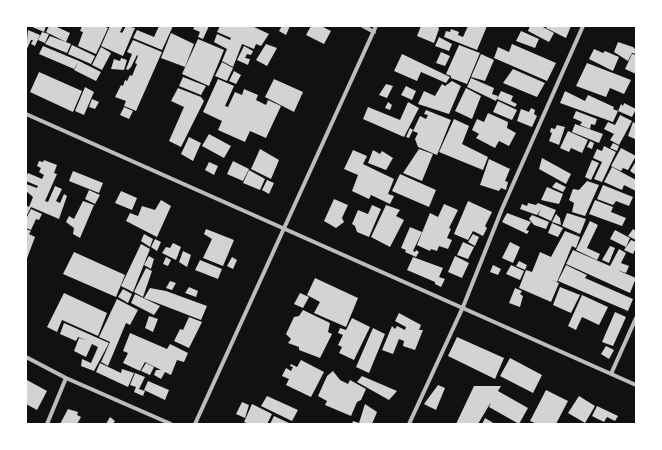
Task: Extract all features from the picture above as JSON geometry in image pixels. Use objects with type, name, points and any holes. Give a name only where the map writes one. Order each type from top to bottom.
[{"type":"street","points":[[363,26],[374,32]]},
{"type":"street","points":[[195,424],[283,227],[376,26]]},
{"type":"street","points":[[409,424],[463,307],[502,209],[583,26]]},
{"type":"street","points":[[26,114],[636,385]]},
{"type":"street","points":[[611,374],[636,318]]},
{"type":"street","points":[[26,357],[66,378],[171,424]]},
{"type":"street","points":[[47,424],[66,378]]},
{"type":"building","points":[[30,26],[46,26],[44,32]]},
{"type":"building","points":[[49,26],[55,26],[70,33],[66,42],[46,32]]},
{"type":"building","points":[[82,26],[104,26],[108,28],[96,54],[78,46],[83,32],[80,31]]},
{"type":"building","points":[[110,26],[123,26],[120,32],[122,33],[126,26],[135,28],[123,56],[101,46]]},
{"type":"building","points":[[159,26],[173,26],[162,50],[133,38],[137,30],[154,37]]},
{"type":"building","points":[[195,26],[209,26],[203,39],[198,37],[200,32],[193,29]]},
{"type":"building","points":[[220,26],[252,26],[269,34],[261,46],[256,44],[254,49],[242,44],[233,67],[222,61],[227,49],[214,42],[217,34],[230,40],[231,38],[217,32]]},
{"type":"building","points":[[282,26],[290,26],[286,35],[279,31]]},
{"type":"building","points":[[311,26],[321,26],[331,31],[324,44],[306,35]]},
{"type":"building","points":[[421,26],[438,26],[439,29],[434,43],[417,36]]},
{"type":"building","points":[[468,26],[487,26],[477,50],[444,37],[446,31],[450,32],[451,29],[459,32],[458,35],[463,37]]},
{"type":"building","points":[[530,26],[541,26],[554,33],[549,42],[528,31]]},
{"type":"building","points":[[547,26],[571,26],[566,38],[546,28]]},
{"type":"building","points":[[28,30],[40,35],[35,46],[31,44],[33,40],[31,40],[26,51]]},
{"type":"building","points":[[521,31],[539,39],[535,48],[516,41]]},
{"type":"building","points":[[42,32],[49,34],[45,43],[38,40]]},
{"type":"building","points":[[171,33],[194,44],[185,67],[161,58]]},
{"type":"building","points":[[50,36],[71,44],[67,53],[45,44]]},
{"type":"building","points":[[439,37],[452,44],[449,51],[435,46]]},
{"type":"building","points":[[198,39],[224,50],[209,86],[182,74]]},
{"type":"building","points":[[133,40],[162,52],[136,111],[124,106],[126,101],[115,97],[121,85],[123,86],[125,80],[127,81],[130,75],[132,76],[137,64],[135,63],[138,56],[137,55],[131,67],[128,70],[126,69],[132,54],[127,52]]},
{"type":"building","points":[[618,42],[633,47],[636,50],[636,54],[632,53],[628,61],[614,52]]},
{"type":"building","points":[[266,44],[277,48],[267,66],[256,60]]},
{"type":"building","points":[[512,44],[556,63],[547,81],[494,58],[498,47],[509,52]]},
{"type":"building","points":[[72,45],[95,56],[91,64],[68,54]]},
{"type":"building","points":[[459,45],[480,53],[467,84],[451,78],[451,76],[446,74]]},
{"type":"building","points":[[43,46],[79,61],[74,69],[39,54]]},
{"type":"building","points":[[244,46],[253,51],[251,55],[247,54],[245,58],[250,59],[248,65],[237,60]]},
{"type":"building","points":[[101,47],[111,53],[102,70],[92,65]]},
{"type":"building","points":[[594,49],[603,53],[605,51],[619,57],[613,71],[589,59]]},
{"type":"building","points":[[441,52],[450,56],[445,66],[436,63]]},
{"type":"building","points":[[402,54],[450,77],[446,83],[421,72],[417,81],[394,71]]},
{"type":"building","points":[[481,54],[494,60],[485,81],[471,77]]},
{"type":"building","points":[[632,54],[636,55],[636,74],[625,69]]},
{"type":"building","points":[[121,58],[127,60],[124,70],[111,69],[114,59],[120,61]]},
{"type":"building","points":[[79,61],[101,72],[96,81],[74,70]]},
{"type":"building","points":[[222,62],[233,68],[227,81],[215,76]]},
{"type":"building","points":[[587,63],[631,80],[624,94],[610,88],[606,97],[576,86]]},
{"type":"building","points":[[513,69],[545,83],[537,97],[503,83]]},
{"type":"building","points":[[234,71],[241,75],[236,84],[229,81]]},
{"type":"building","points":[[39,72],[82,91],[73,112],[30,92]]},
{"type":"building","points":[[183,77],[206,86],[201,95],[179,86]]},
{"type":"building","points":[[471,78],[494,88],[492,94],[498,96],[496,101],[467,87]]},
{"type":"building","points":[[218,79],[234,86],[225,106],[228,107],[235,92],[242,95],[244,89],[258,95],[256,100],[266,105],[268,100],[281,106],[266,138],[250,131],[245,142],[218,130],[222,121],[203,112]]},
{"type":"building","points":[[274,79],[303,92],[294,112],[265,97]]},
{"type":"building","points":[[452,81],[461,86],[449,114],[418,104],[424,91],[435,96],[442,84],[445,86]]},
{"type":"building","points":[[386,84],[393,86],[387,98],[379,95]]},
{"type":"building","points":[[406,86],[416,91],[412,100],[401,95]]},
{"type":"building","points":[[85,87],[94,92],[84,115],[75,111]]},
{"type":"building","points":[[178,88],[201,97],[204,101],[181,147],[169,141],[184,107],[171,101]]},
{"type":"building","points":[[466,88],[481,96],[472,119],[455,111]]},
{"type":"building","points":[[501,91],[513,96],[511,101],[517,104],[515,107],[497,99]]},
{"type":"building","points":[[565,91],[585,101],[588,95],[614,107],[613,109],[618,111],[613,122],[560,103]]},
{"type":"building","points":[[92,99],[99,102],[95,109],[89,107]]},
{"type":"building","points":[[498,101],[517,110],[512,120],[493,112]]},
{"type":"building","points":[[388,102],[392,105],[390,110],[385,108]]},
{"type":"building","points":[[408,102],[419,108],[404,137],[363,119],[368,107],[400,120]]},
{"type":"building","points":[[624,103],[636,109],[632,117],[618,111],[621,104],[623,106]]},
{"type":"building","points":[[124,107],[133,111],[129,119],[120,115]]},
{"type":"building","points":[[531,108],[535,110],[534,114],[537,116],[532,127],[517,121],[521,109],[529,112]]},
{"type":"building","points":[[426,110],[451,120],[437,155],[418,147],[415,139],[418,133],[413,131],[420,116],[426,119],[428,115],[424,114]]},
{"type":"building","points":[[576,111],[597,119],[595,125],[591,124],[590,129],[580,125],[582,122],[573,118]]},
{"type":"building","points":[[488,113],[508,122],[507,128],[516,133],[509,146],[499,141],[495,148],[476,138],[479,134],[472,130],[477,119],[484,122]]},
{"type":"building","points":[[620,115],[632,121],[619,145],[610,140],[614,134],[604,129],[608,122],[615,125]]},
{"type":"building","points":[[454,119],[469,126],[462,144],[488,157],[483,170],[439,152]]},
{"type":"building","points":[[633,122],[636,124],[635,139],[628,136]]},
{"type":"building","points":[[575,124],[603,134],[599,143],[572,132]]},
{"type":"building","points":[[557,125],[565,127],[559,145],[549,141],[552,133],[550,132],[551,128],[555,129]]},
{"type":"building","points":[[410,128],[413,130],[409,138],[406,137]]},
{"type":"building","points":[[568,131],[588,140],[582,153],[571,148],[569,152],[560,148]]},
{"type":"building","points":[[209,134],[231,146],[224,158],[202,146]]},
{"type":"building","points":[[189,137],[201,143],[193,161],[181,154]]},
{"type":"building","points":[[590,141],[594,143],[592,149],[587,147]]},
{"type":"building","points":[[613,143],[619,146],[617,151],[610,148]]},
{"type":"building","points":[[604,146],[616,152],[602,182],[594,179],[602,162],[593,158],[597,149],[602,151]]},
{"type":"building","points":[[621,148],[636,156],[628,170],[623,168],[621,171],[611,166]]},
{"type":"building","points":[[260,149],[279,160],[271,179],[251,169]]},
{"type":"building","points":[[419,149],[433,154],[422,181],[403,173]]},
{"type":"building","points":[[353,150],[367,156],[363,164],[394,179],[388,194],[394,196],[390,204],[371,195],[369,199],[352,191],[358,175],[344,169]]},
{"type":"building","points":[[373,150],[380,154],[382,151],[393,158],[386,170],[368,163]]},
{"type":"building","points":[[542,158],[571,174],[566,184],[539,169]]},
{"type":"building","points":[[489,159],[510,169],[505,181],[508,182],[506,190],[501,188],[499,191],[480,185]]},
{"type":"building","points":[[44,160],[57,165],[54,173],[57,174],[45,201],[48,202],[55,186],[62,189],[56,201],[60,203],[64,194],[67,196],[59,219],[31,207],[26,217],[26,205],[29,207],[33,197],[26,191],[26,184],[37,188],[38,186],[26,181],[26,177],[28,173],[42,179],[44,175],[39,172],[41,168],[37,166],[39,161],[43,162]]},
{"type":"building","points":[[592,160],[599,163],[591,180],[585,177]]},
{"type":"building","points":[[233,161],[249,169],[243,181],[227,174]]},
{"type":"building","points":[[636,161],[636,175],[630,171]]},
{"type":"building","points":[[209,162],[218,166],[214,175],[205,170]]},
{"type":"building","points":[[612,167],[636,180],[636,191],[624,185],[622,190],[604,182]]},
{"type":"building","points":[[249,170],[265,179],[260,190],[243,183]]},
{"type":"building","points":[[73,171],[103,183],[99,193],[69,181]]},
{"type":"building","points":[[400,174],[436,190],[429,207],[392,191]]},
{"type":"building","points":[[267,180],[274,183],[269,194],[262,190]]},
{"type":"building","points":[[587,181],[599,185],[585,216],[572,212],[574,203],[569,200],[573,189],[579,190]]},
{"type":"building","points":[[556,182],[566,187],[563,192],[552,187]]},
{"type":"building","points":[[603,185],[633,197],[629,206],[616,201],[613,205],[597,199]]},
{"type":"building","points":[[547,187],[563,194],[559,204],[541,200]]},
{"type":"building","points":[[89,190],[100,195],[95,204],[85,199]]},
{"type":"building","points":[[121,191],[137,198],[132,210],[115,203]]},
{"type":"building","points":[[334,199],[348,205],[342,218],[344,222],[336,228],[324,221]]},
{"type":"building","points":[[161,200],[171,206],[157,237],[126,221],[130,213],[138,216],[142,206],[155,210]]},
{"type":"building","points":[[595,200],[613,207],[611,212],[626,218],[622,226],[589,214]]},
{"type":"building","points":[[83,201],[94,205],[80,238],[73,234],[74,228],[66,222],[69,216],[74,219]]},
{"type":"building","points":[[468,201],[492,212],[485,226],[487,228],[483,236],[473,231],[468,240],[454,234]]},
{"type":"building","points":[[528,203],[536,205],[538,203],[556,210],[551,221],[538,215],[541,209],[537,215],[520,209],[522,204],[527,206]]},
{"type":"building","points":[[444,204],[458,210],[449,228],[451,229],[447,238],[452,240],[448,249],[439,246],[437,251],[431,249],[430,251],[417,245],[430,213],[438,217]]},
{"type":"building","points":[[372,205],[381,209],[369,237],[357,232],[355,226],[352,224],[358,210],[368,214]]},
{"type":"building","points":[[386,205],[400,210],[396,216],[404,220],[390,247],[371,237]]},
{"type":"building","points":[[31,209],[42,214],[39,220],[36,219],[31,230],[26,228],[26,219]]},
{"type":"building","points":[[507,213],[531,222],[526,230],[529,231],[527,234],[502,222]]},
{"type":"building","points":[[567,213],[586,219],[580,234],[562,226]]},
{"type":"building","points":[[556,214],[560,218],[561,225],[552,222]]},
{"type":"building","points":[[532,215],[549,222],[546,229],[534,225],[529,219]]},
{"type":"building","points":[[590,221],[598,225],[587,248],[600,254],[597,260],[576,250]]},
{"type":"building","points":[[552,223],[563,228],[558,237],[548,233]]},
{"type":"building","points":[[410,227],[422,232],[413,251],[415,252],[416,250],[419,252],[416,257],[405,252],[406,250],[401,248]]},
{"type":"building","points":[[26,229],[31,231],[29,234],[35,237],[26,261]]},
{"type":"building","points":[[206,229],[234,240],[223,266],[203,258],[212,239],[204,234]]},
{"type":"building","points":[[633,229],[636,231],[636,240],[628,236]]},
{"type":"building","points":[[615,230],[630,238],[626,247],[610,239]]},
{"type":"building","points":[[565,231],[580,237],[576,248],[572,246],[557,282],[551,280],[559,283],[551,302],[519,288],[526,270],[532,272],[540,252],[551,257]]},
{"type":"building","points":[[144,234],[153,239],[150,247],[141,241]]},
{"type":"building","points":[[473,234],[479,237],[475,246],[468,242]]},
{"type":"building","points":[[155,239],[161,242],[157,251],[151,247]]},
{"type":"building","points":[[631,240],[636,242],[636,248],[633,254],[624,250]]},
{"type":"building","points":[[463,242],[474,247],[468,259],[457,255]]},
{"type":"building","points":[[510,242],[520,247],[513,263],[502,258]]},
{"type":"building","points":[[173,243],[181,247],[176,260],[162,253],[166,247],[170,248]]},
{"type":"building","points":[[141,244],[150,249],[133,292],[121,286]]},
{"type":"building","points":[[610,246],[615,248],[609,263],[602,260]]},
{"type":"building","points":[[619,249],[626,253],[621,263],[629,266],[626,273],[617,270],[636,278],[630,293],[566,264],[573,250],[610,266]]},
{"type":"building","points":[[183,251],[191,255],[187,267],[179,262]]},
{"type":"building","points":[[74,252],[125,275],[116,297],[63,274]]},
{"type":"building","points":[[149,256],[154,259],[151,269],[144,265]]},
{"type":"building","points":[[455,256],[469,263],[462,278],[448,272]]},
{"type":"building","points":[[166,257],[171,260],[168,266],[163,264]]},
{"type":"building","points":[[232,257],[237,260],[233,269],[227,266]]},
{"type":"building","points":[[413,257],[443,268],[439,277],[445,279],[441,287],[435,284],[435,282],[407,270]]},
{"type":"building","points":[[200,260],[222,269],[218,279],[195,270]]},
{"type":"building","points":[[519,261],[527,265],[525,270],[516,266]]},
{"type":"building","points":[[493,265],[501,269],[498,275],[490,272]]},
{"type":"building","points":[[511,265],[524,271],[520,280],[506,274]]},
{"type":"building","points":[[566,265],[587,275],[585,278],[633,299],[628,311],[558,281]]},
{"type":"building","points":[[146,268],[152,271],[143,297],[134,292]]},
{"type":"building","points":[[315,278],[358,298],[346,327],[314,313],[320,302],[307,295]]},
{"type":"building","points":[[170,281],[176,283],[172,290],[166,288]]},
{"type":"building","points":[[189,287],[198,291],[196,297],[185,293]]},
{"type":"building","points":[[560,287],[580,295],[571,313],[553,305]]},
{"type":"building","points":[[150,288],[166,291],[207,306],[201,320],[144,298]]},
{"type":"building","points":[[515,288],[522,291],[520,294],[523,296],[520,307],[509,303]]},
{"type":"building","points":[[123,289],[132,294],[128,303],[118,297]]},
{"type":"building","points":[[64,293],[107,313],[98,336],[62,320],[57,332],[47,327]]},
{"type":"building","points":[[300,293],[309,297],[303,308],[294,304]]},
{"type":"building","points":[[135,294],[160,306],[154,315],[131,303]]},
{"type":"building","points":[[582,295],[608,307],[599,325],[582,317],[576,330],[568,326]]},
{"type":"building","points":[[117,299],[138,310],[130,325],[126,323],[108,366],[101,362],[110,342],[99,337]]},
{"type":"building","points":[[303,310],[330,323],[328,332],[332,334],[320,358],[299,350],[299,347],[288,343],[291,339],[286,334],[294,317],[299,316]]},
{"type":"building","points":[[615,312],[626,317],[613,346],[602,342]]},
{"type":"building","points":[[399,313],[421,325],[419,330],[423,330],[415,350],[403,346],[404,341],[399,339],[393,354],[382,350],[392,326],[395,329],[397,326],[405,330],[406,327],[395,321]]},
{"type":"building","points":[[149,316],[158,319],[153,332],[145,328]]},
{"type":"building","points":[[189,317],[202,322],[189,348],[174,341],[180,329],[183,330]]},
{"type":"building","points":[[352,318],[370,327],[354,360],[339,353],[342,347],[338,345],[343,335],[338,333],[340,328],[346,330]]},
{"type":"building","points":[[64,323],[109,343],[94,371],[81,366],[82,359],[91,363],[98,347],[92,344],[86,357],[74,351],[79,338],[86,340],[78,337],[76,341],[60,334]]},
{"type":"building","points":[[373,328],[385,334],[369,373],[356,367]]},
{"type":"building","points":[[130,333],[167,349],[170,344],[188,353],[184,362],[177,360],[171,375],[165,372],[161,379],[154,375],[156,370],[161,370],[145,362],[140,371],[123,363],[128,353],[123,351]]},
{"type":"building","points":[[457,337],[504,358],[495,379],[448,356]]},
{"type":"building","points":[[606,346],[614,350],[609,359],[601,354]]},
{"type":"building","points":[[510,358],[542,375],[533,393],[500,376]]},
{"type":"building","points":[[301,360],[324,372],[311,397],[286,385],[289,379],[282,376],[286,368],[291,371],[293,367],[290,366],[291,364],[297,367]]},
{"type":"building","points":[[100,363],[121,373],[122,369],[134,373],[128,387],[96,372]]},
{"type":"building","points":[[146,363],[154,367],[150,375],[141,371]]},
{"type":"building","points":[[333,371],[340,380],[348,384],[350,380],[366,389],[361,400],[357,402],[351,416],[325,405],[327,401],[318,396],[327,376]]},
{"type":"building","points":[[135,373],[145,377],[139,389],[145,391],[143,396],[134,392],[136,387],[130,385]]},
{"type":"building","points":[[362,376],[397,391],[389,400],[357,382]]},
{"type":"building","points":[[27,380],[47,391],[37,410],[26,404]]},
{"type":"building","points":[[148,381],[169,390],[165,400],[144,390]]},
{"type":"building","points":[[438,385],[445,388],[436,410],[424,404]]},
{"type":"building","points":[[474,386],[501,386],[498,391],[528,408],[519,424],[489,407],[491,402],[478,424],[456,424]]},
{"type":"building","points":[[546,390],[568,401],[556,424],[537,424],[530,421]]},
{"type":"building","points":[[267,396],[298,410],[292,421],[261,406]]},
{"type":"building","points":[[579,396],[595,406],[585,423],[568,413]]},
{"type":"building","points":[[242,402],[249,405],[245,418],[236,414]]},
{"type":"building","points":[[252,404],[272,414],[267,424],[249,424],[244,422]]},
{"type":"building","points":[[365,404],[377,412],[372,424],[352,424],[353,421],[359,423]]},
{"type":"building","points":[[597,406],[618,416],[615,421],[607,417],[604,422],[592,416]]},
{"type":"building","points":[[68,409],[78,412],[77,415],[81,417],[77,424],[60,424]]},
{"type":"building","points":[[274,416],[291,424],[270,424]]},
{"type":"building","points":[[110,417],[115,421],[113,424],[106,424]]},
{"type":"building","points":[[485,418],[495,424],[482,424]]}]
